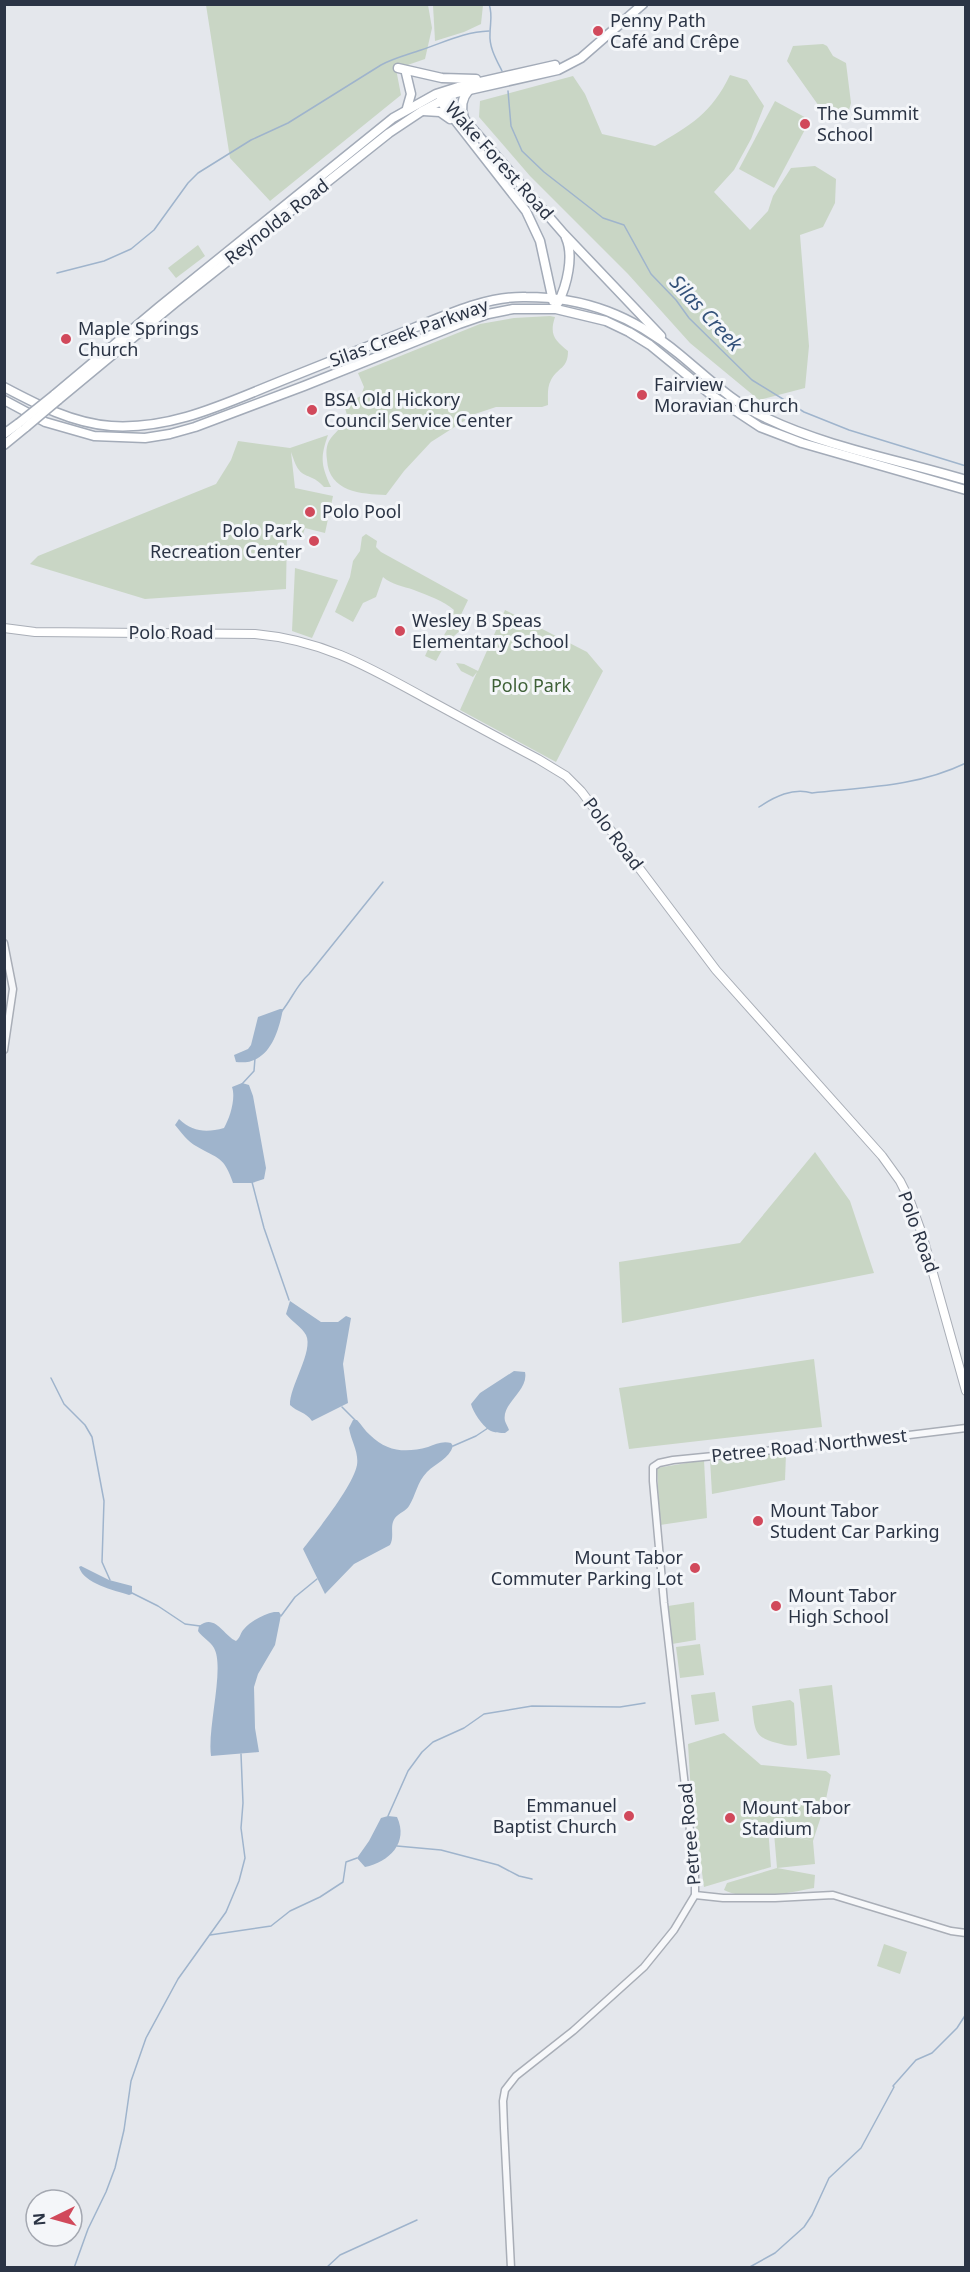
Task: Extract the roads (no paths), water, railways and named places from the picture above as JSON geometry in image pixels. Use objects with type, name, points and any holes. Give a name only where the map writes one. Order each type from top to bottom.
[{"type":"main road","name":"Reynolda Road","points":[[56,398],[171,297],[407,108],[470,90],[558,70],[581,58],[643,4]]},
{"type":"main road","name":"Reynolda Road","points":[[4,445],[23,425],[226,262],[389,133],[440,98],[488,80],[581,58]]},
{"type":"main road","points":[[407,108],[411,94],[402,70],[442,78],[488,80]]},
{"type":"main road","points":[[462,123],[461,107],[464,95],[470,90]]},
{"type":"main road","name":"Wake Forest Road","points":[[440,98],[564,234],[678,353]]},
{"type":"main road","points":[[422,111],[440,112],[462,123]]},
{"type":"main road","name":"Wake Forest Road","points":[[462,123],[526,211],[540,241],[557,298]]},
{"type":"main road","name":"Wake Forest Road","points":[[556,309],[570,252],[564,234]]},
{"type":"main road","points":[[526,297],[543,287],[547,270]]},
{"type":"main road","name":"Silas Creek Parkway","points":[[4,387],[44,408],[78,420],[108,425],[152,425],[191,416],[252,394],[474,306],[502,299],[557,298],[589,304],[627,318],[678,353],[728,395],[765,418],[817,438],[966,480]]},
{"type":"main road","name":"Silas Creek Parkway","points":[[4,400],[45,422],[94,436],[145,438],[170,434],[294,390],[468,320],[513,309],[556,309],[606,321],[629,332],[663,355],[710,394],[760,427],[802,443],[966,490]]},
{"type":"main road","name":"Reynolda Road","points":[[4,434],[23,425]]},
{"type":"main road","name":"Polo Road","points":[[4,628],[35,632],[255,634],[315,644],[361,663],[566,776],[582,791],[716,970],[867,1139],[900,1181],[922,1234],[966,1391]]},
{"type":"street","points":[[4,943],[13,989],[8,1038],[4,1050]]},
{"type":"street","name":"Petree Road Northwest","points":[[653,1467],[673,1460],[966,1428]]},
{"type":"street","name":"Petree Road","points":[[511,2268],[504,2139],[505,2090],[516,2076],[580,2025],[644,1967],[674,1930],[695,1895],[695,1874],[664,1603],[653,1467]]},
{"type":"street","points":[[695,1895],[733,1898],[833,1894],[951,1931],[966,1933]]},
{"type":"water","points":[[283,1009],[281,1019],[270,1047],[256,1059],[236,1062],[234,1055],[248,1049],[251,1045],[258,1017]]},
{"type":"water","points":[[242,1083],[249,1085],[253,1096],[266,1168],[264,1179],[252,1183],[233,1183],[223,1163],[190,1142],[175,1125],[179,1119],[189,1127],[200,1130],[211,1131],[224,1128],[232,1108],[232,1087]]},
{"type":"water","points":[[290,1301],[321,1322],[338,1322],[346,1316],[351,1318],[343,1364],[348,1403],[312,1421],[290,1405],[308,1342],[304,1332],[286,1314]]},
{"type":"water","points":[[514,1371],[525,1372],[525,1379],[507,1408],[505,1421],[509,1430],[505,1433],[497,1433],[486,1428],[471,1404],[480,1393]]},
{"type":"water","points":[[353,1420],[357,1420],[376,1441],[397,1450],[412,1450],[445,1442],[453,1446],[445,1458],[424,1476],[409,1506],[395,1518],[392,1524],[390,1545],[354,1564],[325,1594],[303,1549],[334,1508],[354,1474],[357,1456],[349,1428]]},
{"type":"water","points":[[79,1567],[109,1580],[132,1586],[132,1594],[100,1586],[82,1573]]},
{"type":"water","points":[[279,1612],[281,1615],[275,1645],[258,1674],[254,1687],[255,1728],[259,1752],[211,1756],[217,1657],[214,1648],[198,1631],[199,1626],[214,1623],[236,1641],[250,1623]]},
{"type":"water","points":[[397,1817],[400,1826],[398,1843],[389,1856],[365,1867],[357,1858],[381,1818]]},
{"type":"waterway","name":"Silas Creek","points":[[489,4],[491,44],[502,71]]},
{"type":"waterway","points":[[57,273],[104,261],[131,249],[154,230],[188,183],[198,173],[251,140],[288,123],[381,65],[455,38],[489,31]]},
{"type":"waterway","name":"Silas Creek","points":[[508,91],[511,126],[522,151],[544,172],[603,218],[624,225],[651,274],[676,300],[689,318],[752,380],[804,412],[849,430],[966,466]]},
{"type":"waterway","points":[[759,807],[791,792],[812,793],[891,785],[928,777],[966,763]]},
{"type":"waterway","points":[[282,1011],[301,983],[383,882]]},
{"type":"waterway","points":[[242,1084],[254,1071],[255,1058]]},
{"type":"waterway","points":[[252,1182],[264,1228],[289,1300]]},
{"type":"waterway","points":[[51,1378],[64,1404],[85,1425],[92,1437],[104,1501],[102,1562],[110,1580]]},
{"type":"waterway","points":[[342,1407],[357,1422]]},
{"type":"waterway","points":[[453,1446],[488,1428]]},
{"type":"waterway","points":[[281,1616],[295,1597],[317,1579]]},
{"type":"waterway","points":[[130,1592],[158,1606],[185,1624],[200,1626]]},
{"type":"waterway","points":[[388,1816],[408,1771],[422,1752],[433,1742],[464,1728],[484,1714],[532,1706],[620,1707],[645,1703]]},
{"type":"waterway","points":[[74,2268],[88,2229],[115,2168],[124,2130],[131,2081],[146,2038],[178,1979],[226,1912],[239,1881],[245,1858],[241,1828],[243,1803],[241,1754]]},
{"type":"waterway","points":[[397,1846],[441,1850],[498,1865],[519,1876],[532,1879]]},
{"type":"waterway","points":[[210,1935],[271,1926],[290,1911],[320,1897],[343,1882],[346,1862],[357,1858]]},
{"type":"waterway","points":[[748,2268],[775,2253],[804,2227],[829,2178],[861,2148],[893,2086],[916,2060],[932,2053],[957,2028],[966,2014]]},
{"type":"waterway","points":[[326,2268],[340,2255],[417,2220]]},
{"type":"place","name":"Penny Path Café and Crêpe","points":[[598,31]]},
{"type":"place","name":"The Summit School","points":[[805,124]]},
{"type":"place","name":"Maple Springs Church","points":[[66,339]]},
{"type":"place","name":"Fairview Moravian Church","points":[[642,395]]},
{"type":"place","name":"BSA Old Hickory Council Service Center","points":[[312,410]]},
{"type":"place","name":"Polo Pool","points":[[310,512]]},
{"type":"place","name":"Polo Park Recreation Center","points":[[314,541]]},
{"type":"place","name":"Wesley B Speas Elementary School","points":[[400,631]]},
{"type":"place","name":"Mount Tabor Student Car Parking","points":[[758,1521]]},
{"type":"place","name":"Mount Tabor Commuter Parking Lot","points":[[695,1568]]},
{"type":"place","name":"Mount Tabor High School","points":[[776,1606]]},
{"type":"place","name":"Emmanuel Baptist Church","points":[[629,1816]]},
{"type":"place","name":"Mount Tabor Stadium","points":[[730,1818]]},
{"type":"park label","name":"Polo Park","points":[[531,686]]}]
